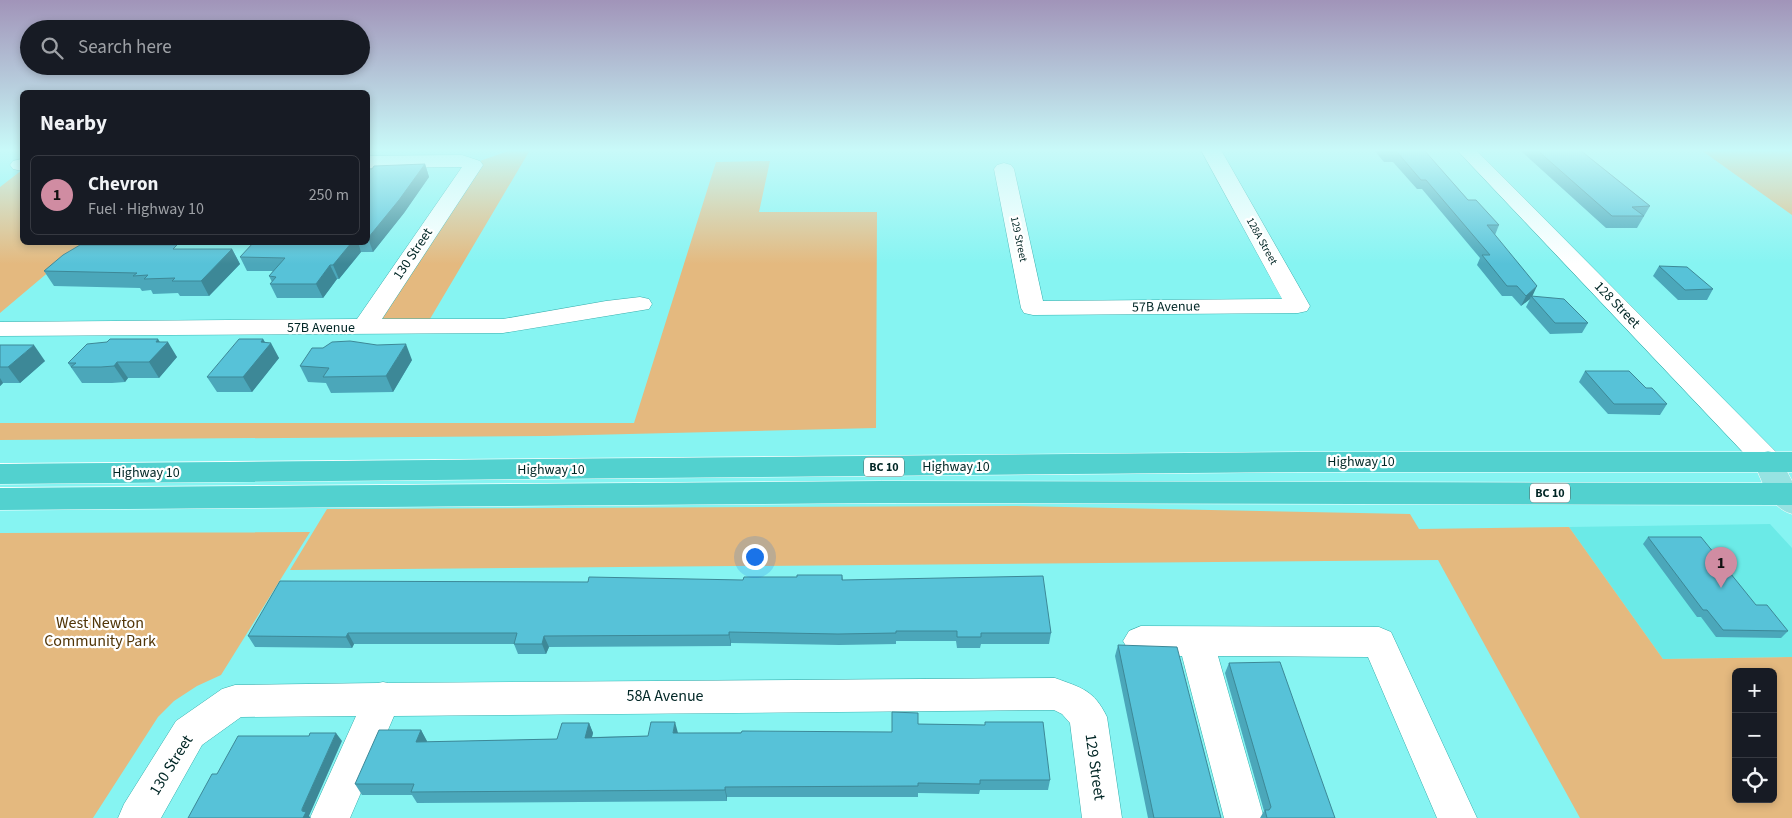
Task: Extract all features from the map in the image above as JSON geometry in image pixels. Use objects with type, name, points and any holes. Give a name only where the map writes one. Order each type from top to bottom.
[{"type":"highway","name":"Highway 10","points":[[0,474],[985,467],[1300,462],[1780,462]]},
{"type":"highway","name":"Highway 10","points":[[0,499],[882,492],[1790,492]]},
{"type":"main road","name":"128 Street","points":[[1780,462],[1790,492]]},
{"type":"street","name":"130 Street","points":[[364,328],[458,188]]},
{"type":"street","name":"129 Street","points":[[1008,188],[1033,308]]},
{"type":"street","name":"128A Street","points":[[1232,188],[1298,306]]},
{"type":"street","name":"128 Street","points":[[1504,188],[1780,462]]},
{"type":"street","name":"57B Avenue","points":[[0,329],[503,326],[595,309],[640,304]]},
{"type":"street","name":"57B Avenue","points":[[1033,308],[1298,306]]},
{"type":"street","points":[[1196,641],[1244,818]]},
{"type":"street","points":[[1141,642],[1379,642],[1457,818]]},
{"type":"street","name":"58A Avenue","points":[[235,701],[383,698],[1055,694],[1075,702],[1088,717]]},
{"type":"street","points":[[330,818],[383,698]]},
{"type":"street","name":"130 Street","points":[[138,818],[190,732],[235,701]]},
{"type":"street","name":"129 Street","points":[[1088,717],[1102,818]]},
{"type":"shaded area","points":[[1770,524],[1792,548],[1792,657],[1663,659],[1569,527]]},
{"type":"green space","points":[[0,188],[20,188],[20,245],[81,245],[0,313]]},
{"type":"green space","points":[[461,188],[507,188],[427,324],[372,324],[375,311]]},
{"type":"green space","points":[[708,188],[764,188],[759,212],[877,212],[876,428],[546,436],[0,440],[0,423],[634,423]]},
{"type":"green space","points":[[1754,188],[1792,188],[1792,215]]},
{"type":"green space","points":[[1014,506],[1410,514],[1419,529],[1569,527],[1663,659],[1792,657],[1792,818],[1580,818],[1438,560],[290,570],[327,509]]},
{"type":"green space","name":"West Newton Community Park","points":[[310,532],[221,675],[197,686],[174,701],[158,717],[93,818],[0,818],[0,533]]},
{"type":"building","points":[[370,188],[408,188],[370,236]]},
{"type":"building","points":[[1433,188],[1458,188],[1468,200],[1476,200],[1499,225],[1487,225],[1537,286],[1526,296],[1517,286],[1507,286],[1482,255],[1490,255]]},
{"type":"building","points":[[1580,188],[1628,188],[1650,206],[1632,207],[1644,216],[1612,216]]},
{"type":"building","points":[[80,245],[177,245],[173,249],[232,249],[201,281],[172,281],[175,278],[144,279],[148,275],[133,276],[137,273],[44,271],[63,255]]},
{"type":"building","points":[[251,245],[350,245],[333,265],[330,265],[316,284],[270,284],[276,277],[269,276],[285,258],[240,257]]},
{"type":"building","points":[[1659,266],[1687,267],[1713,289],[1685,290]]},
{"type":"building","points":[[1531,296],[1564,299],[1588,323],[1555,323]]},
{"type":"building","points":[[110,339],[158,339],[156,342],[168,342],[149,362],[117,362],[114,366],[101,367],[71,367],[76,363],[68,363],[87,344],[107,342]]},
{"type":"building","points":[[239,339],[263,339],[261,342],[271,343],[243,377],[207,377]]},
{"type":"building","points":[[350,341],[377,345],[406,344],[386,376],[323,377],[329,368],[300,366],[312,348],[323,348],[332,342]]},
{"type":"building","points":[[0,345],[34,345],[8,367],[0,367]]},
{"type":"building","points":[[1585,371],[1629,371],[1646,388],[1652,388],[1667,404],[1614,404]]},
{"type":"building","points":[[1648,537],[1701,537],[1756,605],[1767,605],[1788,631],[1723,630],[1707,610],[1703,610]]},
{"type":"building","points":[[797,575],[842,575],[842,580],[1043,576],[1051,633],[981,633],[981,637],[957,637],[957,631],[896,631],[896,633],[838,634],[729,632],[729,635],[544,636],[542,644],[514,644],[517,633],[348,633],[346,637],[248,636],[280,581],[588,582],[589,577],[743,580],[744,577],[797,577]]},
{"type":"building","points":[[1118,645],[1177,647],[1221,818],[1154,818]]},
{"type":"building","points":[[1280,662],[1335,818],[1267,818],[1265,810],[1269,810],[1271,807],[1229,663]]},
{"type":"building","points":[[892,712],[918,713],[918,724],[985,725],[985,722],[1043,722],[1050,780],[980,780],[980,784],[918,783],[918,786],[725,787],[725,790],[411,792],[414,784],[355,784],[379,730],[421,730],[416,742],[557,739],[562,723],[589,723],[585,738],[648,736],[651,722],[675,722],[673,733],[741,733],[742,731],[892,732]]},
{"type":"building","points":[[310,733],[336,733],[302,809],[302,811],[306,812],[303,818],[188,818],[212,774],[217,774],[238,736],[309,736]]},
{"type":"place","name":"Chevron","points":[[1721,588]]}]
